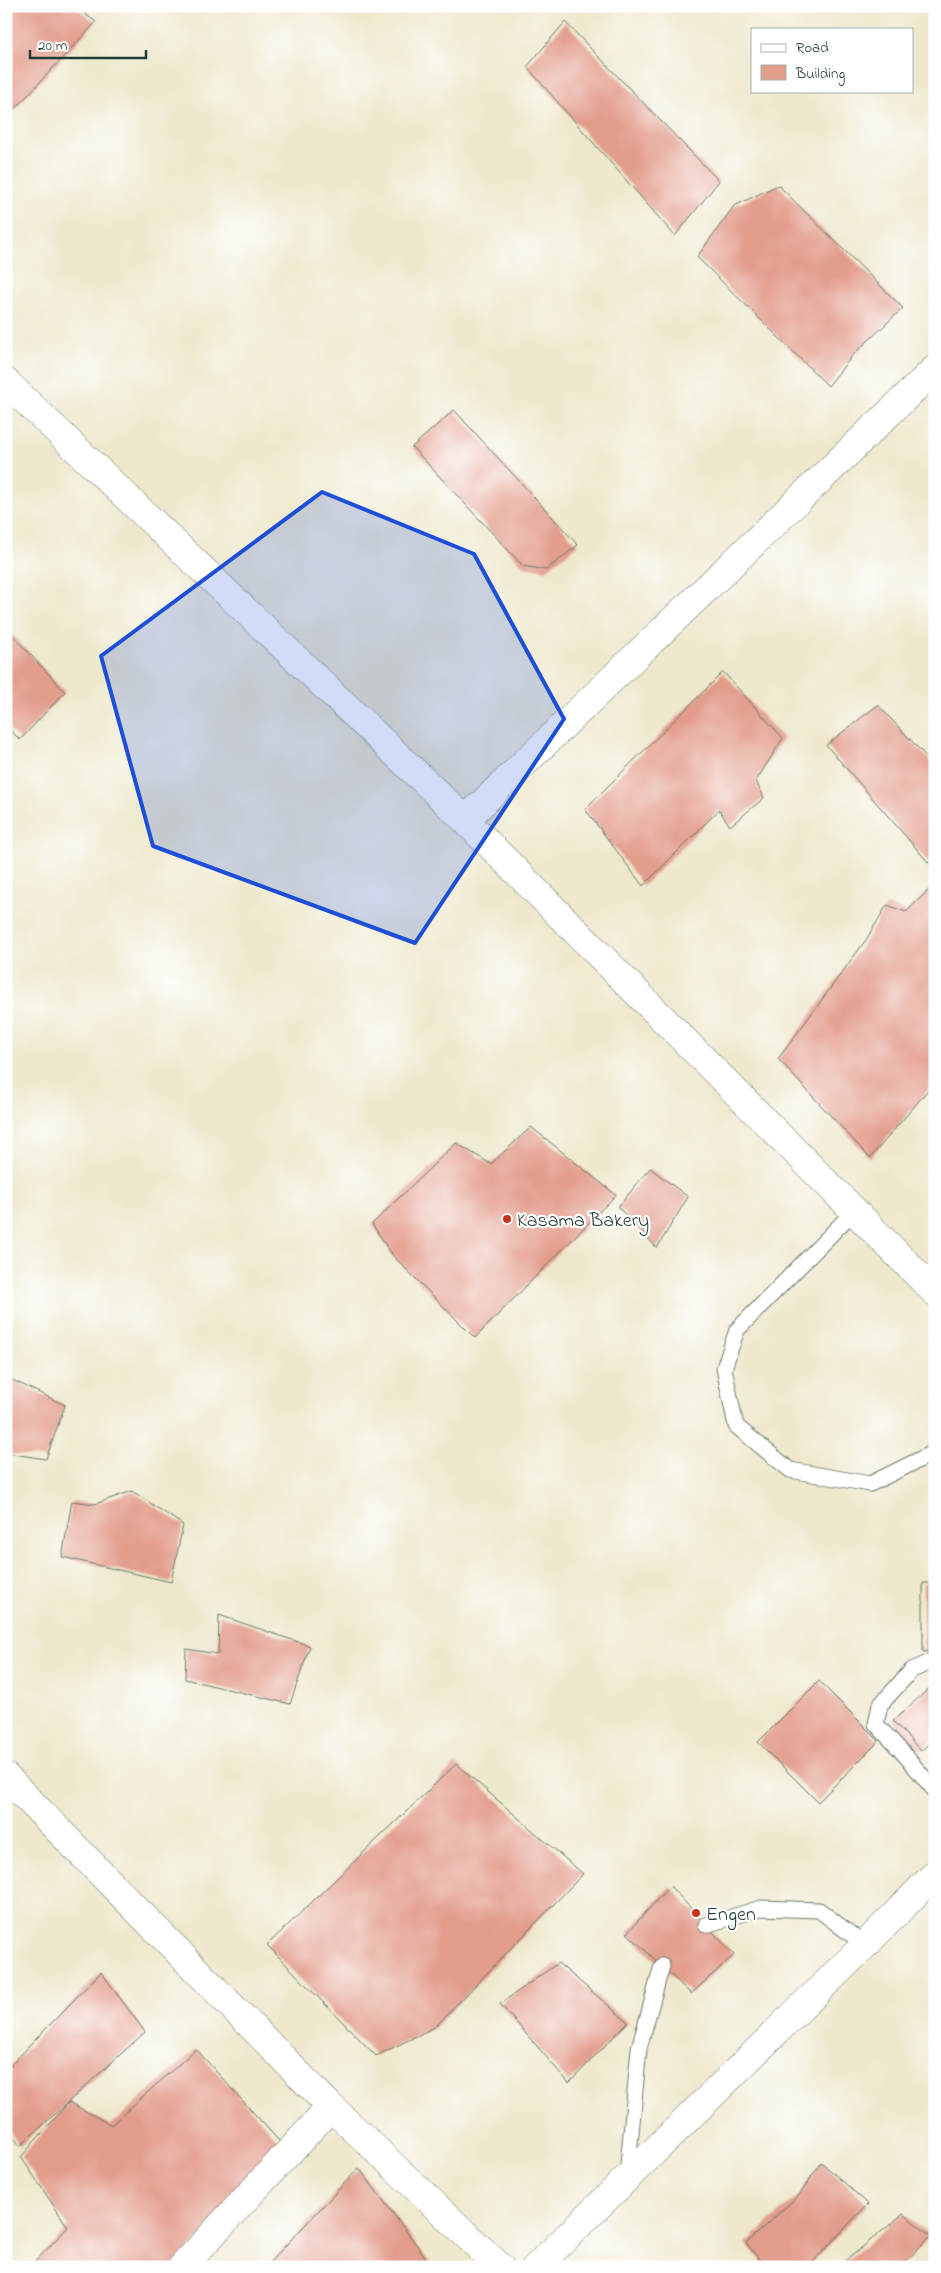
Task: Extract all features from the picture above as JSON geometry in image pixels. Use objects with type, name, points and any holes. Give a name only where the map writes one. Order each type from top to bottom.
[{"type":"street","points":[[465,820],[935,369]]},
{"type":"street","points":[[6,382],[465,820],[935,1292]]},
{"type":"street","points":[[6,1777],[331,2106],[500,2267]]},
{"type":"street","points":[[536,2267],[935,1874]]},
{"type":"street","points":[[182,2267],[331,2106]]},
{"type":"lane","points":[[854,1211],[737,1330],[724,1368],[736,1426],[790,1470],[870,1484],[935,1452]]},
{"type":"lane","points":[[935,1660],[912,1670],[880,1706],[876,1724],[935,1791]]},
{"type":"lane","points":[[706,1925],[761,1908],[819,1910],[865,1945]]},
{"type":"lane","points":[[627,2177],[639,2048],[662,1966]]},
{"type":"highlighted area","points":[[322,492],[474,554],[564,719],[415,943],[153,846],[101,656]]},
{"type":"building","points":[[6,6],[74,6],[96,22],[12,112],[6,108]]},
{"type":"building","points":[[565,22],[719,181],[675,236],[527,67]]},
{"type":"building","points":[[778,185],[903,308],[853,355],[828,386],[697,257],[734,206]]},
{"type":"building","points":[[454,410],[578,545],[546,570],[523,566],[412,447]]},
{"type":"building","points":[[6,628],[65,692],[20,740],[6,726]]},
{"type":"building","points":[[723,672],[783,738],[756,781],[764,798],[730,826],[719,810],[643,886],[585,809]]},
{"type":"building","points":[[878,705],[935,766],[935,870],[826,745]]},
{"type":"building","points":[[935,884],[935,1082],[870,1158],[778,1059],[866,940],[887,905],[906,912]]},
{"type":"building","points":[[531,1127],[616,1195],[475,1338],[393,1256],[372,1224],[456,1143],[491,1164]]},
{"type":"building","points":[[650,1168],[688,1197],[657,1248],[618,1207]]},
{"type":"building","points":[[6,1377],[65,1405],[46,1459],[6,1453]]},
{"type":"building","points":[[132,1491],[183,1525],[171,1582],[62,1557],[72,1501],[95,1504]]},
{"type":"building","points":[[923,1583],[935,1583],[935,1651],[923,1652]]},
{"type":"building","points":[[219,1615],[310,1646],[290,1704],[185,1679],[186,1649],[218,1654]]},
{"type":"building","points":[[819,1681],[879,1741],[818,1802],[758,1742]]},
{"type":"building","points":[[935,1683],[935,1738],[921,1751],[893,1721]]},
{"type":"building","points":[[456,1764],[583,1874],[435,2027],[376,2056],[267,1945]]},
{"type":"building","points":[[670,1886],[734,1955],[691,1994],[627,1933]]},
{"type":"building","points":[[558,1963],[628,2022],[569,2083],[500,2004]]},
{"type":"building","points":[[101,1972],[145,2032],[20,2146],[6,2127],[6,2070]]},
{"type":"building","points":[[196,2049],[288,2151],[171,2267],[34,2267],[32,2265],[68,2227],[21,2157],[69,2102],[111,2125]]},
{"type":"building","points":[[821,2162],[868,2204],[808,2267],[765,2267],[746,2243],[800,2194]]},
{"type":"building","points":[[359,2168],[433,2267],[273,2267],[269,2263]]},
{"type":"building","points":[[903,2214],[931,2236],[900,2267],[838,2267]]},
{"type":"place","name":"Kasama Bakery","points":[[507,1219]]},
{"type":"place","name":"Engen","points":[[696,1913]]}]
